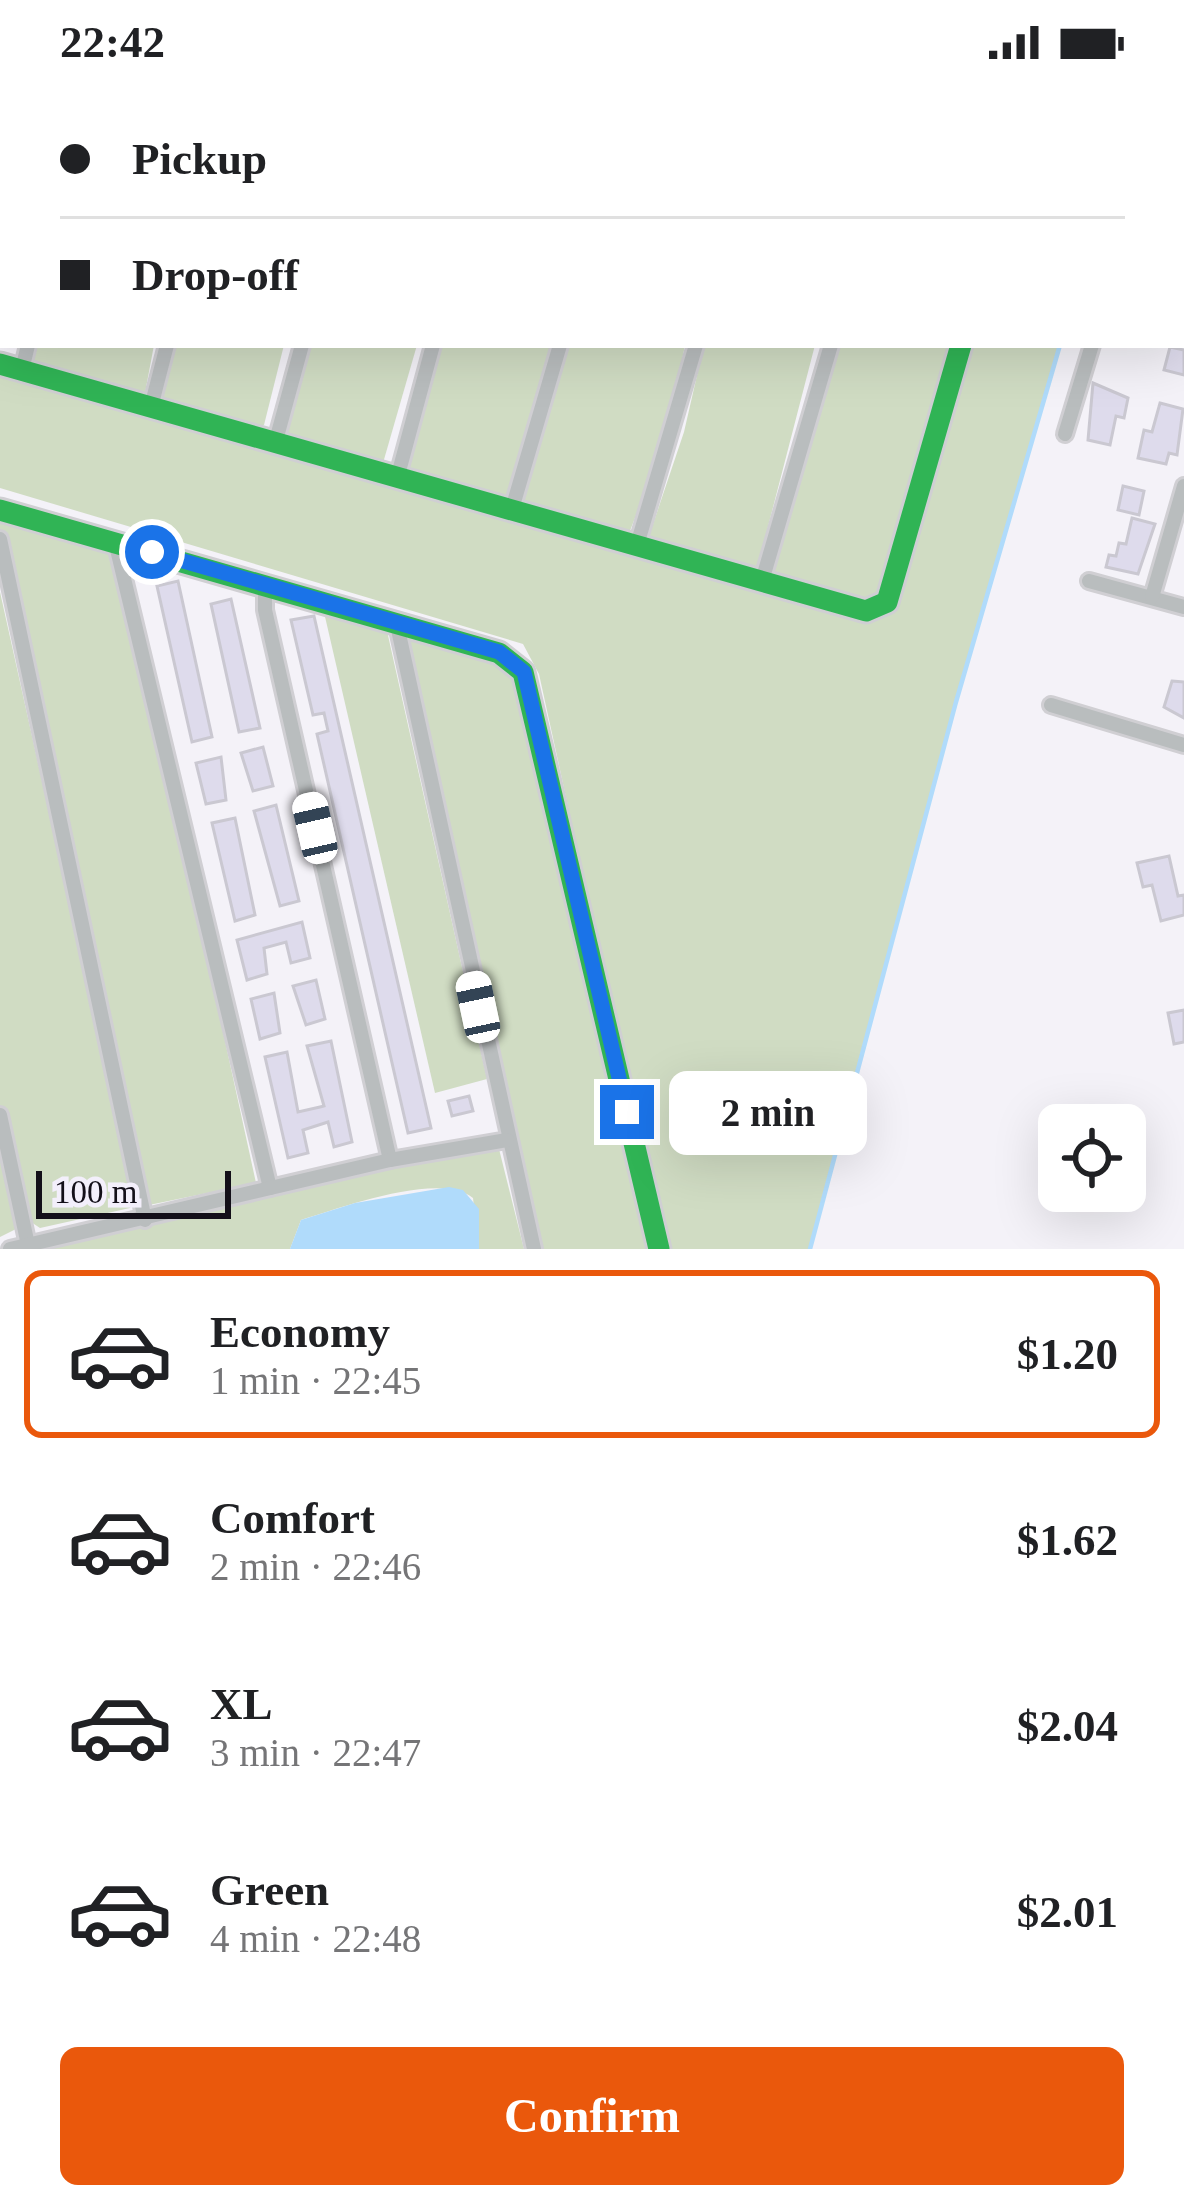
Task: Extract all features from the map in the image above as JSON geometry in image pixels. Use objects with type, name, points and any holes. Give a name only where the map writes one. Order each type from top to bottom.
[{"type":"street","points":[[152,407],[166,348]]},
{"type":"street","points":[[275,444],[301,348]]},
{"type":"street","points":[[398,475],[432,348]]},
{"type":"street","points":[[512,509],[559,348]]},
{"type":"street","points":[[637,545],[695,348]]},
{"type":"street","points":[[763,581],[830,348]]},
{"type":"street","points":[[11,367],[866,611],[887,602],[960,348]]},
{"type":"street","points":[[1065,434],[1091,348]]},
{"type":"street","points":[[1152,597],[1184,486]]},
{"type":"street","points":[[0,510],[499,652],[524,672],[659,1249]]},
{"type":"street","points":[[0,539],[145,1220]]},
{"type":"street","points":[[115,541],[270,1188]]},
{"type":"street","points":[[1089,581],[1184,607]]},
{"type":"street","points":[[265,586],[265,610],[390,1160]]},
{"type":"street","points":[[397,625],[534,1249]]},
{"type":"street","points":[[1051,705],[1184,745]]},
{"type":"street","points":[[0,1115],[28,1245]]},
{"type":"street","points":[[10,1249],[390,1160],[507,1140]]},
{"type":"green space","points":[[24,348],[153,348],[145,393],[137,395],[26,358]]},
{"type":"green space","points":[[166,348],[283,348],[264,425],[255,428],[158,397]]},
{"type":"green space","points":[[298,348],[416,348],[383,463],[280,431]]},
{"type":"green space","points":[[430,348],[553,348],[506,499],[406,469]]},
{"type":"green space","points":[[567,348],[684,348],[668,432],[628,536],[526,506],[523,500]]},
{"type":"green space","points":[[703,348],[814,348],[756,573],[648,539],[684,432]]},
{"type":"green space","points":[[836,348],[953,348],[882,595],[875,603],[771,576]]},
{"type":"green space","points":[[967,348],[1059,348],[956,702],[810,1249],[665,1249],[539,674],[523,644],[0,488],[0,371],[885,613]]},
{"type":"green space","points":[[0,498],[115,537],[256,1183],[149,1205],[145,1199],[0,549]]},
{"type":"green space","points":[[0,592],[134,1195],[130,1208],[40,1228],[25,1218],[0,1107]]},
{"type":"green space","points":[[320,595],[385,622],[487,1079],[435,1093]]},
{"type":"green space","points":[[397,627],[508,649],[652,1249],[532,1249]]},
{"type":"green space","points":[[498,1145],[524,1249],[479,1249],[473,1198],[437,1188],[389,1194],[301,1220],[290,1249],[0,1249]]},
{"type":"green space","points":[[0,1149],[18,1228],[0,1237]]},
{"type":"water","points":[[449,1187],[463,1190],[479,1209],[479,1249],[290,1249],[301,1220],[355,1203]]},
{"type":"building","points":[[1170,348],[1184,350],[1184,375],[1164,370]]},
{"type":"building","points":[[1093,383],[1128,398],[1124,418],[1116,416],[1110,445],[1088,440]]},
{"type":"building","points":[[1160,403],[1183,409],[1177,455],[1169,453],[1166,464],[1138,458],[1144,430],[1152,432]]},
{"type":"building","points":[[1123,486],[1144,491],[1139,515],[1118,510]]},
{"type":"building","points":[[1132,518],[1155,524],[1138,574],[1106,567],[1119,543],[1126,544]]},
{"type":"building","points":[[178,581],[212,737],[192,742],[157,586]]},
{"type":"building","points":[[231,599],[260,728],[239,732],[211,604]]},
{"type":"building","points":[[314,616],[431,1128],[408,1133],[317,734],[328,731],[324,713],[313,715],[291,620]]},
{"type":"building","points":[[1172,681],[1184,682],[1184,718],[1164,707]]},
{"type":"building","points":[[263,747],[273,786],[253,791],[241,753]]},
{"type":"building","points":[[221,757],[226,800],[206,804],[196,763]]},
{"type":"building","points":[[276,805],[299,901],[280,906],[254,811]]},
{"type":"building","points":[[235,818],[255,915],[235,921],[212,823]]},
{"type":"building","points":[[1169,856],[1178,896],[1184,895],[1184,915],[1161,921],[1152,885],[1143,887],[1137,863]]},
{"type":"building","points":[[302,922],[310,958],[291,963],[286,942],[264,948],[267,974],[247,980],[237,940]]},
{"type":"building","points":[[316,980],[325,1019],[306,1025],[293,986]]},
{"type":"building","points":[[274,993],[280,1033],[260,1039],[251,999]]},
{"type":"building","points":[[1184,1010],[1184,1042],[1174,1044],[1168,1013]]},
{"type":"building","points":[[331,1041],[352,1142],[334,1147],[328,1122],[303,1130],[308,1153],[288,1158],[265,1057],[287,1052],[298,1112],[320,1107],[324,1106],[307,1046]]},
{"type":"building","points":[[469,1096],[473,1111],[452,1116],[448,1101]]},
{"type":"waterway","points":[[810,1249],[956,702],[1059,348]]},
{"type":"traffic: fast","points":[[0,364],[866,611],[887,602],[960,348]]},
{"type":"traffic: fast","points":[[0,510],[499,653],[523,672],[659,1249]]},
{"type":"route","points":[[152,552],[499,652],[524,672],[627,1112]]}]
